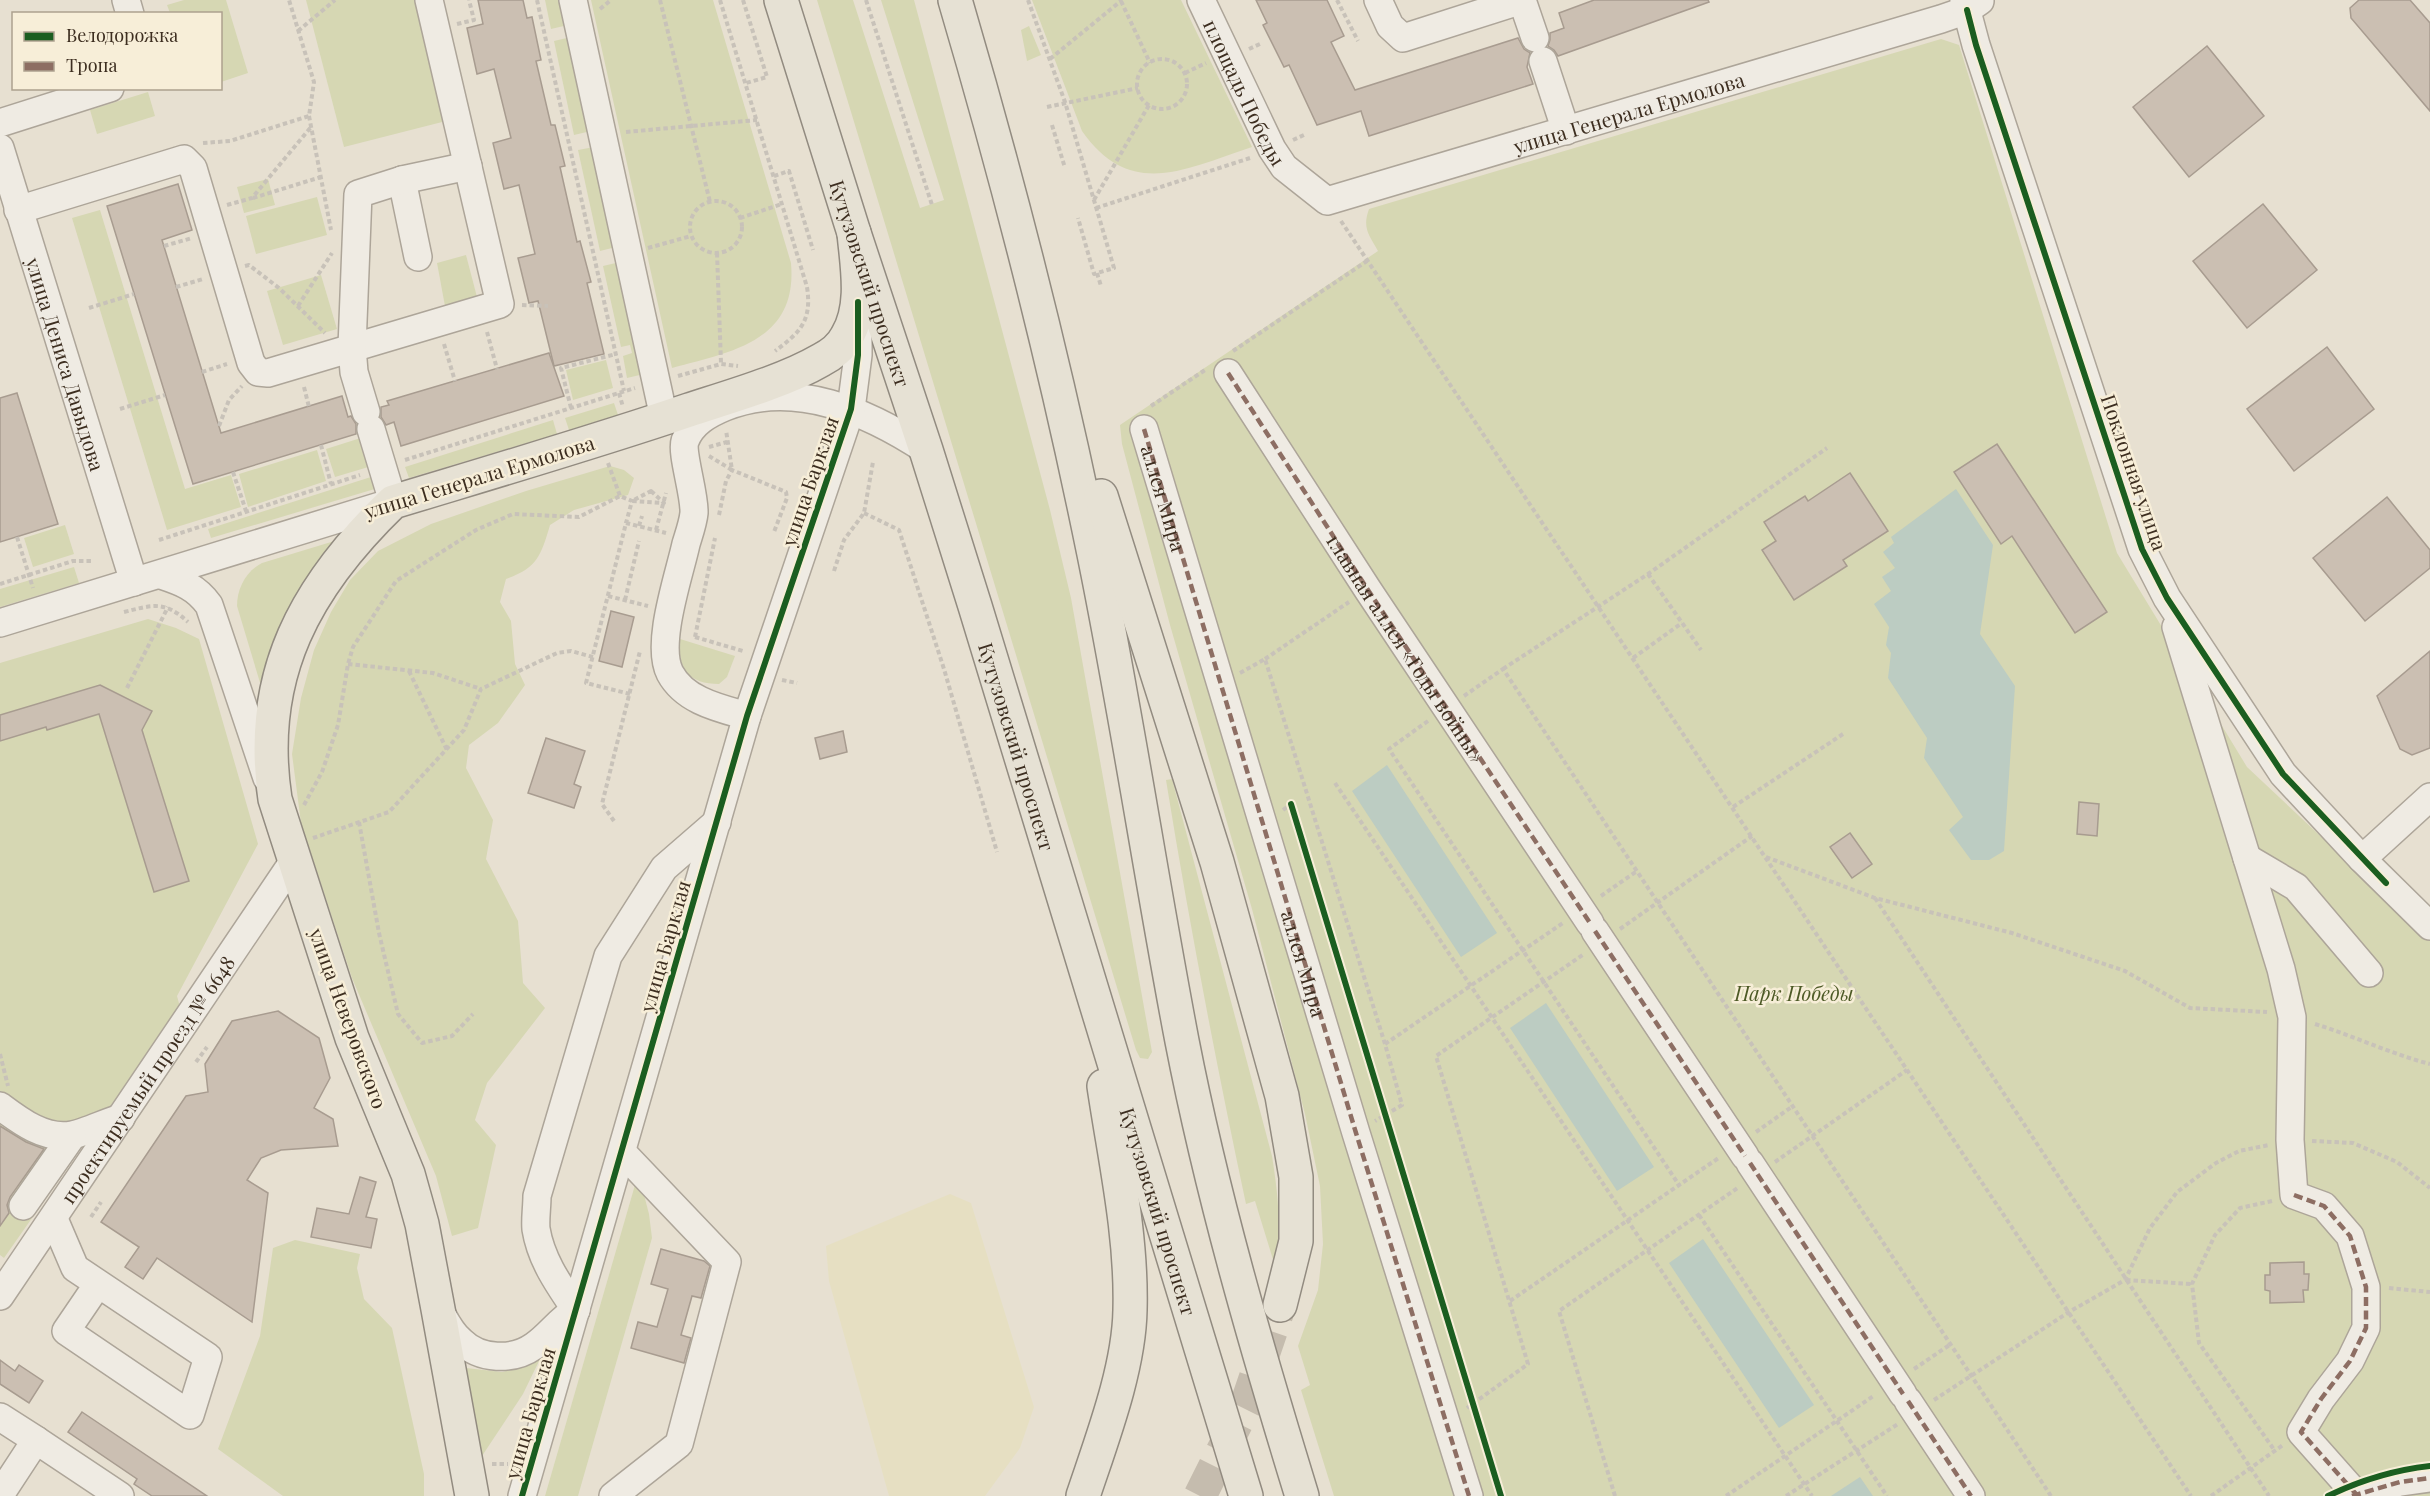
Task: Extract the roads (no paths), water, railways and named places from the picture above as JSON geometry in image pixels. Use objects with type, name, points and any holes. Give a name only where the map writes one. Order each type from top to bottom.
[{"type":"main road","name":"Кутузовский проспект","points":[[781,0],[854,233],[926,450],[1246,1496]]},
{"type":"main road","points":[[955,0],[1036,291],[1217,862],[1282,1096],[1296,1177],[1296,1241],[1280,1305]]},
{"type":"main road","name":"улица Генерала Ермолова","points":[[393,502],[664,418],[802,370],[822,360],[838,348],[847,336],[858,302],[858,270],[854,233]]},
{"type":"main road","points":[[1036,291],[1094,551],[1183,1042],[1208,1162],[1266,1380],[1302,1496]]},
{"type":"main road","points":[[288,804],[270,769],[272,713],[280,672],[302,618],[318,589],[375,520],[393,502]]},
{"type":"main road","name":"улица Неверовского","points":[[288,804],[306,846],[352,1038],[408,1174],[422,1224],[472,1496]]},
{"type":"main road","points":[[1070,920],[1104,1087],[1126,1233],[1130,1311],[1122,1371],[1083,1496]]},
{"type":"street","points":[[18,210],[184,159],[194,168],[251,363],[258,372],[268,373],[500,304],[429,0]]},
{"type":"street","points":[[573,0],[664,418]]},
{"type":"street","name":"площадь Победы","points":[[1201,0],[1272,149],[1284,167],[1327,201]]},
{"type":"street","points":[[1378,0],[1390,26],[1403,38],[1522,0],[1566,131]]},
{"type":"street","name":"улица Генерала Ермолова","points":[[1327,201],[1566,131],[1971,3]]},
{"type":"street","name":"Поклонная улица","points":[[1971,3],[1979,56],[2142,549],[2167,598],[2283,774],[2362,859],[2430,926]]},
{"type":"street","points":[[0,123],[104,90]]},
{"type":"street","name":"улица Дениса Давыдова","points":[[0,148],[134,582]]},
{"type":"street","points":[[393,502],[347,349],[347,243],[358,194],[402,180],[468,166]]},
{"type":"street","points":[[402,180],[418,257]]},
{"type":"street","name":"улица Барклая","points":[[522,1496],[747,716],[851,409],[858,355],[858,302]]},
{"type":"street","name":"главная аллея «Годы войны»","points":[[1223,364],[1368,590],[1971,1496]]},
{"type":"street","points":[[747,716],[699,701],[679,685],[670,674],[664,658],[666,632],[694,512],[691,483],[691,428],[703,418],[736,403],[756,398],[783,396],[851,409],[892,428],[926,450]]},
{"type":"street","name":"аллея Мира","points":[[1146,419],[1221,684],[1469,1496]]},
{"type":"street","points":[[630,429],[651,431],[692,447]]},
{"type":"street","name":"улица Генерала Ермолова","points":[[0,623],[393,502]]},
{"type":"street","name":"улица Неверовского","points":[[161,575],[186,583],[199,592],[209,605],[288,804]]},
{"type":"street","points":[[2167,598],[2281,969],[2292,1017],[2290,1140],[2294,1196],[2324,1206],[2350,1236],[2366,1287],[2366,1328],[2350,1361],[2321,1399],[2301,1432],[2354,1495],[2400,1482],[2430,1478]]},
{"type":"street","points":[[2362,859],[2430,797]]},
{"type":"street","points":[[438,1309],[462,1343],[475,1351],[506,1357],[522,1354],[536,1345],[561,1319],[576,1310],[544,1257],[536,1229],[537,1196],[608,956],[664,868],[717,822]]},
{"type":"street","name":"проектируемый проезд № 6648","points":[[0,1296],[306,846]]},
{"type":"street","points":[[2247,858],[2296,886],[2369,973]]},
{"type":"street","points":[[0,1106],[17,1119],[41,1132],[72,1136],[121,1118]]},
{"type":"street","points":[[23,1206],[72,1136]]},
{"type":"street","points":[[613,1496],[679,1444],[726,1262],[622,1152]]},
{"type":"street","points":[[54,1219],[75,1268],[208,1357],[190,1415],[66,1331],[98,1284]]},
{"type":"street","points":[[0,1417],[120,1496]]},
{"type":"street","points":[[0,1495],[36,1440]]},
{"type":"tunnel","points":[[1200,1496],[1247,1402],[1280,1305]]},
{"type":"park label","name":"Парк Победы","points":[[1794,992]]}]
